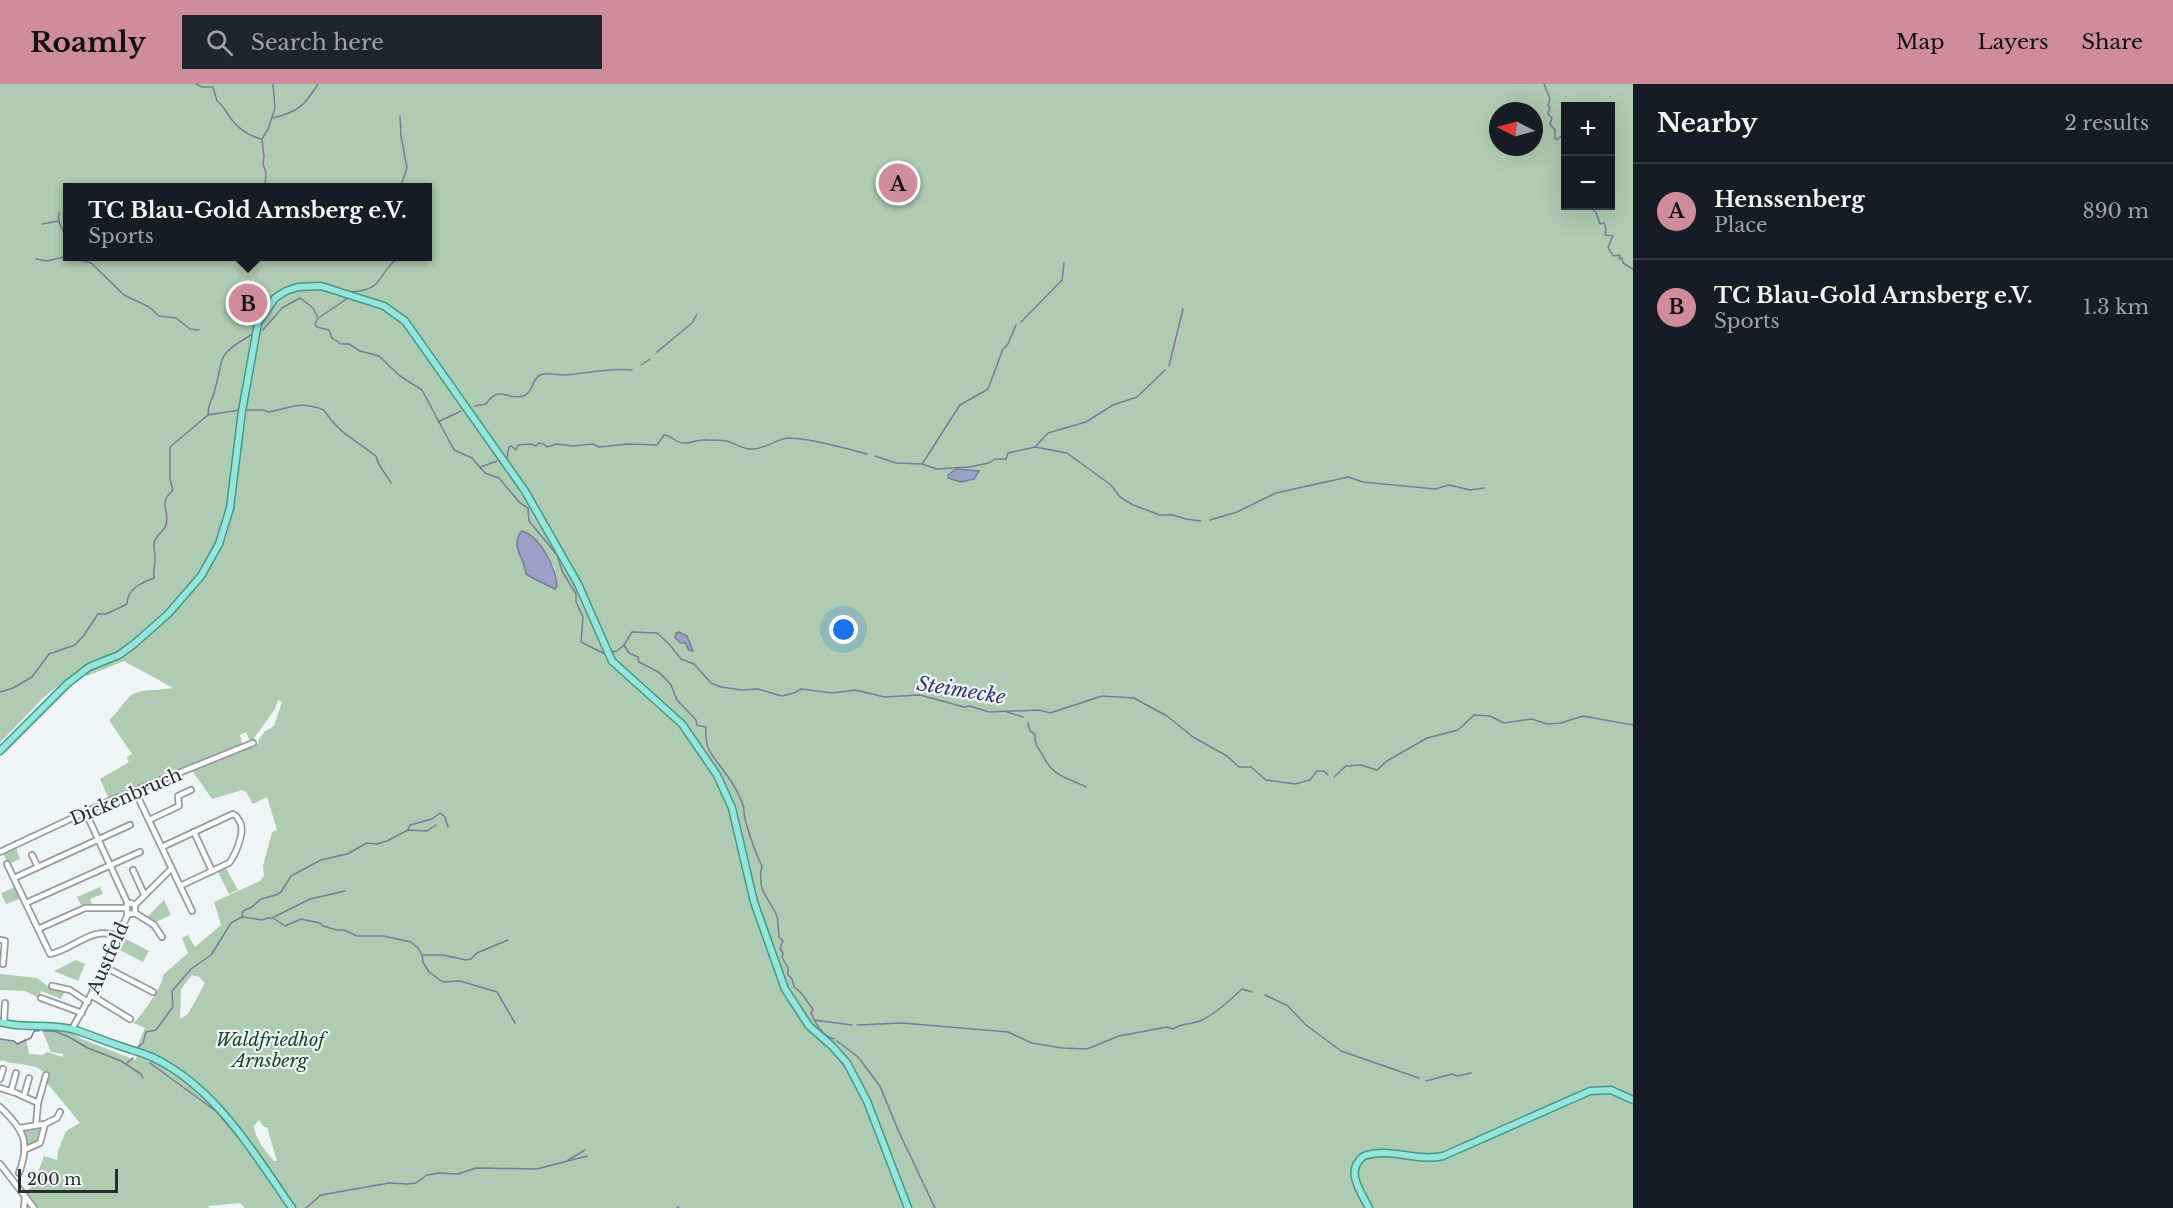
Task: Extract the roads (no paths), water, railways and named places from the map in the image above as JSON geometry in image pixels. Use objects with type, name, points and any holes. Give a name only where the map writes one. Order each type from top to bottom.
[{"type":"main road","points":[[0,751],[67,684],[89,667],[119,656],[134,644],[168,614],[201,576],[219,544],[230,508],[242,411],[258,323],[275,298],[291,289],[314,285],[335,289],[390,309],[405,321],[525,491],[578,584],[612,661],[682,724],[717,775],[732,808],[754,902],[785,988],[809,1026],[832,1046],[847,1064],[877,1123],[908,1208]]},
{"type":"main road","points":[[2,1022],[44,1024],[72,1029],[154,1058],[190,1082],[234,1125],[292,1208]]},
{"type":"main road","points":[[1369,1208],[1354,1175],[1356,1165],[1364,1156],[1392,1153],[1427,1158],[1443,1156],[1590,1091],[1611,1090],[1633,1100]]},
{"type":"street","name":"Dickenbruch","points":[[0,852],[135,791],[253,743]]},
{"type":"street","points":[[149,820],[179,806],[178,796],[190,790]]},
{"type":"street","points":[[135,791],[192,911]]},
{"type":"street","points":[[86,813],[111,865],[127,909]]},
{"type":"street","points":[[162,847],[233,814],[241,824],[232,860],[180,886]]},
{"type":"street","points":[[14,878],[130,825]]},
{"type":"street","points":[[194,832],[212,871]]},
{"type":"street","points":[[26,903],[140,852]]},
{"type":"street","points":[[32,855],[38,867]]},
{"type":"street","points":[[7,864],[51,954],[96,934],[107,933],[117,936]]},
{"type":"street","points":[[127,909],[135,905],[171,868]]},
{"type":"street","points":[[133,870],[144,894]]},
{"type":"street","points":[[135,905],[135,913]]},
{"type":"street","points":[[38,929],[85,908],[127,909],[153,925],[162,937]]},
{"type":"street","name":"Austfeld","points":[[72,1029],[92,995],[127,909]]},
{"type":"street","points":[[0,940],[5,941],[3,964]]},
{"type":"street","points":[[103,966],[153,992]]},
{"type":"street","name":"Austfeld","points":[[52,986],[70,990],[88,1002]]},
{"type":"street","points":[[92,995],[130,1019]]},
{"type":"street","name":"Austfeld","points":[[41,998],[82,1013]]},
{"type":"street","points":[[2,1022],[5,1004]]},
{"type":"street","points":[[0,1079],[3,1069]]},
{"type":"street","points":[[11,1091],[16,1073]]},
{"type":"street","points":[[36,1125],[38,1103],[46,1075]]},
{"type":"street","points":[[24,1096],[29,1078]]},
{"type":"street","points":[[0,1088],[38,1103]]},
{"type":"street","points":[[0,1107],[20,1128],[26,1149],[20,1173]]},
{"type":"street","points":[[20,1128],[45,1124],[57,1118],[60,1112]]},
{"type":"street","points":[[26,1149],[40,1143],[45,1124]]},
{"type":"street","points":[[0,1164],[34,1208]]},
{"type":"street","points":[[24,1208],[25,1195]]},
{"type":"water","points":[[956,469],[979,471],[974,479],[961,482],[948,478],[948,475]]},
{"type":"water","points":[[522,531],[535,539],[546,554],[554,571],[557,586],[555,589],[526,574],[517,547],[518,536]]},
{"type":"water","points":[[676,633],[687,636],[693,651],[689,650],[685,643],[675,638]]},
{"type":"waterway","points":[[196,84],[202,87],[213,87],[217,101],[235,123],[245,132],[261,139]]},
{"type":"waterway","points":[[265,183],[262,139],[275,108],[273,84]]},
{"type":"waterway","points":[[273,118],[300,107],[318,84]]},
{"type":"waterway","points":[[1544,84],[1550,99],[1548,105],[1550,108],[1548,114],[1552,118],[1550,124],[1555,130],[1555,138],[1557,140],[1561,136]]},
{"type":"waterway","points":[[400,116],[407,168],[402,183]]},
{"type":"waterway","points":[[1593,210],[1600,224],[1604,223],[1605,235],[1613,236],[1608,247],[1613,256],[1620,255],[1619,259],[1622,258],[1623,263],[1633,269]]},
{"type":"waterway","points":[[59,213],[58,217],[63,230]]},
{"type":"waterway","points":[[42,224],[59,221]]},
{"type":"waterway","points":[[36,259],[47,261],[63,257]]},
{"type":"waterway","points":[[84,261],[91,263],[124,295],[149,307],[159,316],[176,318],[190,329],[199,330]]},
{"type":"waterway","points":[[351,292],[362,291],[374,285],[394,261]]},
{"type":"waterway","points":[[1021,322],[1062,280],[1064,263]]},
{"type":"waterway","points":[[263,330],[282,308],[300,298],[313,308],[318,318],[315,324],[317,327],[329,330],[332,338],[341,344],[349,344],[360,351],[379,356],[400,376],[422,390],[454,450],[472,458],[485,473],[499,478],[520,503],[528,508],[529,521],[557,555],[562,571],[576,594],[576,602],[583,617],[581,642],[605,654]]},
{"type":"waterway","points":[[320,317],[348,298]]},
{"type":"waterway","points":[[1169,366],[1183,309]]},
{"type":"waterway","points":[[657,352],[692,323],[697,314]]},
{"type":"waterway","points":[[922,464],[960,405],[988,389],[1003,349],[1008,344],[1016,325]]},
{"type":"waterway","points":[[0,692],[13,688],[32,677],[49,654],[75,645],[98,614],[106,614],[127,604],[132,590],[154,578],[154,543],[166,525],[165,503],[173,490],[170,480],[170,447],[208,415],[223,358],[232,348],[251,335]]},
{"type":"waterway","points":[[641,365],[650,359]]},
{"type":"waterway","points":[[475,406],[486,404],[495,395],[523,396],[529,392],[537,377],[542,374],[563,375],[606,370],[632,370]]},
{"type":"waterway","points":[[1035,447],[1048,433],[1086,422],[1113,405],[1137,397],[1165,370]]},
{"type":"waterway","points":[[244,410],[269,412],[302,405],[324,410],[341,430],[376,456],[380,467],[391,483]]},
{"type":"waterway","points":[[208,415],[239,410]]},
{"type":"waterway","points":[[438,422],[461,411]]},
{"type":"waterway","points":[[507,458],[511,446],[516,450],[518,445],[536,446],[539,443],[547,447],[557,444],[573,446],[593,444],[599,447],[628,444],[657,445],[664,435],[682,443],[721,440],[751,449],[790,438],[829,444],[867,454]]},
{"type":"waterway","points":[[875,456],[896,463],[922,464],[937,469],[989,463],[995,459],[1006,459],[1008,453],[1035,447],[1067,453],[1111,485],[1120,497],[1133,505],[1160,515],[1173,515],[1201,521]]},
{"type":"waterway","points":[[481,467],[497,461]]},
{"type":"waterway","points":[[1210,520],[1237,512],[1276,493],[1348,477],[1363,482],[1435,489],[1449,485],[1470,490],[1484,488]]},
{"type":"waterway","name":"Steimecke","points":[[624,645],[632,632],[657,633],[681,659],[694,664],[711,683],[742,690],[758,689],[782,696],[801,689],[833,693],[855,690],[885,697],[920,695],[989,712],[1039,710],[1050,713],[1102,696],[1134,698],[1167,716],[1193,737],[1227,756],[1239,767],[1251,767],[1266,780],[1295,784],[1310,780],[1317,771],[1324,771],[1328,775]]},
{"type":"waterway","points":[[611,652],[617,651],[624,645],[629,653],[638,657],[639,662],[660,673],[671,685],[677,700],[696,720],[697,725],[706,727],[708,748],[734,786],[744,808],[747,828],[762,866],[763,892],[777,916],[779,937],[783,941],[780,948],[788,968],[788,975],[794,987],[813,1009],[811,1013],[820,1029],[834,1039]]},
{"type":"waterway","points":[[1007,712],[1023,717]]},
{"type":"waterway","name":"Steimecke","points":[[1334,777],[1346,766],[1361,765],[1377,770],[1387,761],[1427,738],[1458,730],[1474,715],[1490,716],[1504,723],[1532,719],[1547,724],[1561,723],[1583,716],[1633,725]]},
{"type":"waterway","points":[[1028,723],[1030,731],[1035,734],[1037,746],[1052,769],[1086,787]]},
{"type":"waterway","points":[[408,830],[410,825],[432,819],[440,813],[445,817],[448,827]]},
{"type":"waterway","points":[[242,917],[243,911],[261,899],[281,892],[291,876],[321,860],[347,854],[367,843],[377,844],[387,841],[408,830],[427,831],[436,825]]},
{"type":"waterway","points":[[274,917],[310,899],[345,891]]},
{"type":"waterway","points":[[173,1007],[172,991],[191,969],[211,955],[231,923],[242,917],[262,920],[273,918],[285,926],[301,919],[344,930],[357,936],[383,936],[411,942],[418,948],[429,972],[443,982],[460,981],[497,992],[515,1023]]},
{"type":"waterway","points":[[422,955],[443,955],[466,960],[508,940]]},
{"type":"waterway","points":[[857,1025],[902,1023],[1008,1032],[1032,1043],[1087,1049],[1119,1036],[1167,1027],[1173,1029],[1200,1021],[1219,1009],[1242,989],[1252,992]]},
{"type":"waterway","points":[[1265,995],[1288,1006],[1306,1025],[1341,1051],[1419,1078]]},
{"type":"waterway","points":[[137,1048],[143,1043],[146,1032],[156,1030],[172,1008]]},
{"type":"waterway","points":[[814,1020],[852,1025]]},
{"type":"waterway","points":[[0,1039],[14,1041],[17,1044],[31,1038],[34,1031],[39,1031]]},
{"type":"waterway","points":[[43,1031],[54,1031],[121,1061],[141,1074],[143,1078]]},
{"type":"waterway","points":[[837,1041],[858,1057],[880,1086],[935,1208]]},
{"type":"waterway","points":[[127,1063],[133,1058]]},
{"type":"waterway","points":[[150,1063],[217,1112],[242,1142]]},
{"type":"waterway","points":[[1426,1081],[1452,1074],[1457,1076],[1471,1073]]},
{"type":"waterway","points":[[568,1160],[585,1150]]},
{"type":"waterway","points":[[306,1208],[321,1195],[389,1183],[416,1183],[427,1175],[458,1174],[476,1168],[537,1169],[587,1156]]},
{"type":"place","name":"Henssenberg","points":[[898,183]]},
{"type":"place","name":"TC Blau-Gold Arnsberg e.V.","points":[[248,303]]},
{"type":"park label","name":"Waldfriedhof Arnsberg","points":[[270,1050]]}]
